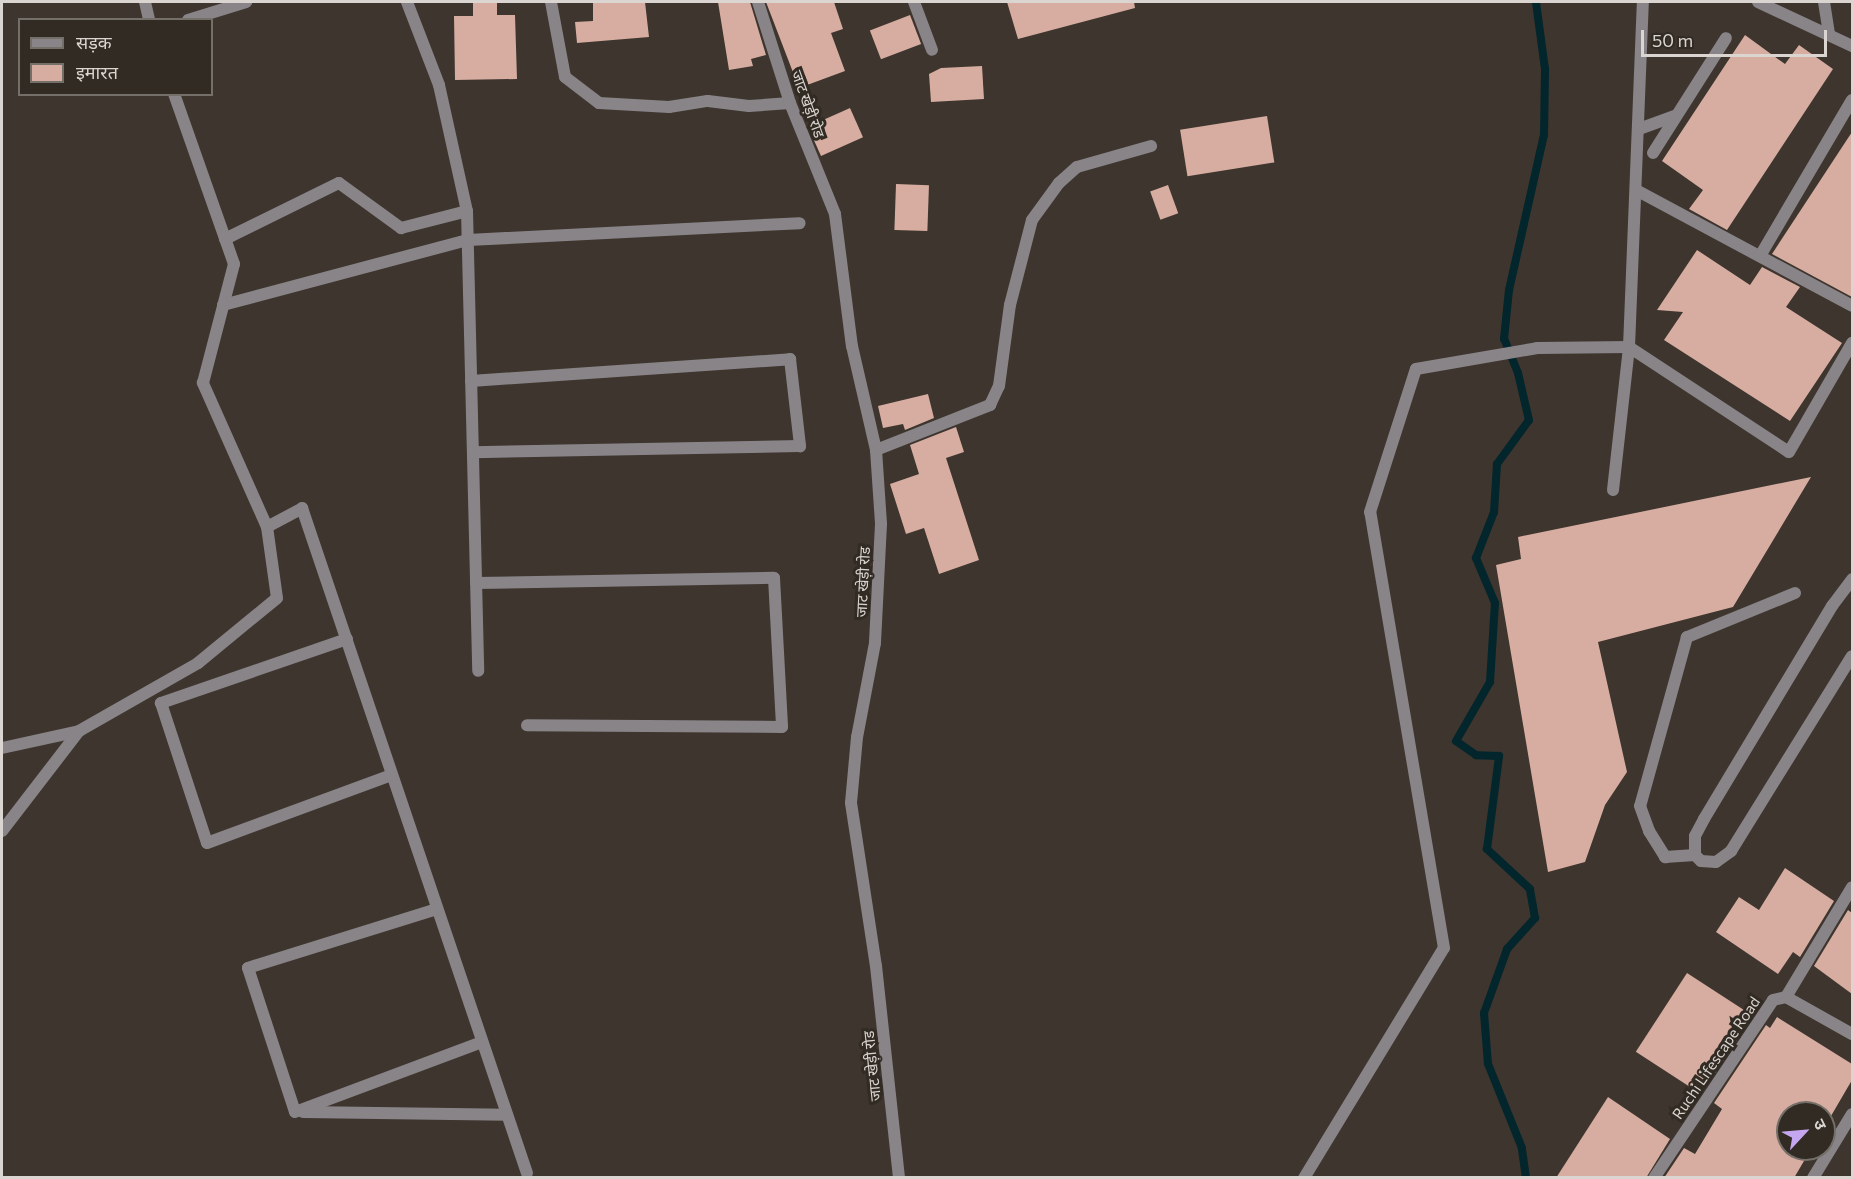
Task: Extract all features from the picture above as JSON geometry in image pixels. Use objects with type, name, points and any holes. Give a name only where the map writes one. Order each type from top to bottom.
[{"type":"street","points":[[145,2],[149,18]]},
{"type":"street","points":[[195,18],[246,2]]},
{"type":"street","points":[[407,2],[439,85],[467,211],[478,671]]},
{"type":"street","points":[[551,2],[565,77],[599,103],[669,107],[708,101],[749,106],[790,104]]},
{"type":"street","name":"जाट खेड़ी रोड","points":[[758,2],[790,104],[835,214],[852,346],[876,450],[881,524],[875,643],[857,737],[851,803],[876,966],[899,1178]]},
{"type":"street","points":[[914,2],[932,50]]},
{"type":"street","points":[[1614,490],[1629,346],[1643,2]]},
{"type":"street","points":[[1758,2],[1852,46]]},
{"type":"street","points":[[1824,2],[1829,35]]},
{"type":"street","points":[[1653,153],[1726,38]]},
{"type":"street","points":[[2,748],[79,730],[198,663],[277,598],[267,526],[203,383],[234,264],[175,96]]},
{"type":"street","points":[[1760,256],[1852,100]]},
{"type":"street","points":[[1639,129],[1675,116]]},
{"type":"street","points":[[876,450],[990,405],[999,386],[1010,305],[1032,220],[1059,183],[1077,167],[1152,146]]},
{"type":"street","points":[[225,239],[339,183],[401,228],[467,211]]},
{"type":"street","points":[[1636,190],[1852,306]]},
{"type":"street","points":[[223,305],[468,240],[800,223]]},
{"type":"street","points":[[1304,1178],[1444,948],[1371,512],[1416,369],[1537,348],[1629,346],[1789,452],[1852,343]]},
{"type":"street","points":[[471,381],[790,359],[800,446],[472,452]]},
{"type":"street","points":[[267,526],[302,507],[526,1173]]},
{"type":"street","points":[[476,582],[774,578],[782,727],[526,725]]},
{"type":"street","points":[[1852,579],[1832,606],[1704,819],[1695,836],[1695,855],[1701,861],[1716,862],[1731,851],[1852,656]]},
{"type":"street","points":[[1695,855],[1665,857],[1649,831],[1640,806],[1687,637],[1795,593]]},
{"type":"street","points":[[347,639],[161,703],[207,843],[392,775]]},
{"type":"street","points":[[2,831],[79,730]]},
{"type":"street","points":[[1852,887],[1786,997],[1852,1034]]},
{"type":"street","points":[[296,1112],[248,968],[437,909]]},
{"type":"street","name":"Ruchi Lifescape Road","points":[[1654,1178],[1773,1000],[1786,997]]},
{"type":"street","points":[[296,1112],[482,1042]]},
{"type":"street","points":[[296,1112],[507,1114]]},
{"type":"street","points":[[1813,1178],[1852,1114]]},
{"type":"building","points":[[473,2],[497,2],[497,15],[515,15],[517,79],[455,80],[454,16],[473,16]]},
{"type":"building","points":[[593,2],[645,2],[649,37],[577,43],[575,22],[593,21]]},
{"type":"building","points":[[718,2],[750,2],[766,55],[751,59],[753,66],[729,70]]},
{"type":"building","points":[[766,2],[834,2],[843,29],[831,33],[845,71],[799,88]]},
{"type":"building","points":[[1007,2],[1134,2],[1135,8],[1018,39]]},
{"type":"building","points":[[910,15],[921,44],[881,59],[870,30]]},
{"type":"building","points":[[1745,35],[1785,64],[1799,45],[1833,69],[1727,230],[1689,209],[1703,190],[1662,161]]},
{"type":"building","points":[[982,66],[984,99],[931,102],[929,74],[941,68]]},
{"type":"building","points":[[850,108],[863,137],[821,156],[808,127]]},
{"type":"building","points":[[1267,116],[1274,162],[1187,176],[1180,130]]},
{"type":"building","points":[[1852,132],[1852,297],[1772,254]]},
{"type":"building","points":[[896,184],[929,185],[927,231],[894,230]]},
{"type":"building","points":[[1168,185],[1178,213],[1160,220],[1150,191]]},
{"type":"building","points":[[1697,250],[1750,285],[1762,267],[1800,287],[1786,307],[1842,343],[1790,421],[1664,340],[1683,312],[1657,310]]},
{"type":"building","points":[[928,394],[934,418],[905,430],[903,424],[883,428],[878,406]]},
{"type":"building","points":[[956,427],[964,452],[946,458],[979,560],[939,574],[924,528],[906,534],[890,484],[919,474],[910,445]]},
{"type":"building","points":[[1811,477],[1733,607],[1598,642],[1627,772],[1605,805],[1585,862],[1548,872],[1496,565],[1521,559],[1518,537]]},
{"type":"building","points":[[1785,868],[1834,901],[1800,957],[1793,952],[1778,974],[1716,932],[1739,897],[1759,910]]},
{"type":"building","points":[[1848,910],[1852,913],[1852,994],[1814,966]]},
{"type":"building","points":[[1687,973],[1752,1015],[1701,1094],[1636,1052]]},
{"type":"building","points":[[1777,1017],[1852,1064],[1852,1080],[1836,1107],[1836,1101],[1776,1101],[1776,1161],[1804,1161],[1794,1178],[1664,1178],[1684,1148],[1695,1154],[1722,1109],[1714,1103],[1766,1025],[1770,1028]]},
{"type":"building","points":[[1608,1097],[1670,1139],[1646,1178],[1556,1178]]},
{"type":"waterway","points":[[1526,1178],[1522,1148],[1488,1064],[1484,1013],[1507,949],[1535,918],[1530,889],[1487,849],[1499,756],[1476,755],[1456,741],[1490,682],[1495,603],[1476,558],[1494,512],[1497,464],[1529,420],[1518,373],[1504,339],[1509,290],[1544,135],[1545,69],[1536,2]]}]
